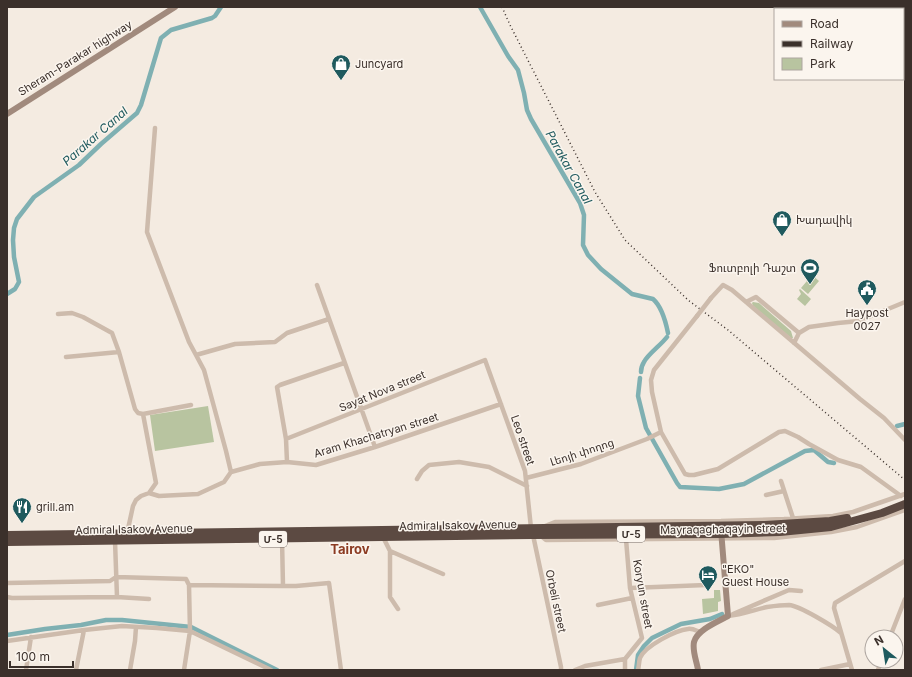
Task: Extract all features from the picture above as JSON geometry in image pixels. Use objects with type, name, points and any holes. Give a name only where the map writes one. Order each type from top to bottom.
[{"type":"highway","name":"Admiral Isakov Avenue","points":[[721,530],[794,521],[830,521],[857,516],[886,507],[904,496]]},
{"type":"highway","name":"Admiral Isakov Avenue","points":[[7,535],[721,530],[780,532],[831,527],[882,514],[905,504]]},
{"type":"highway","name":"Admiral Isakov Avenue","points":[[7,542],[282,539],[536,532]]},
{"type":"street","name":"Sheram-Parakar highway","points":[[7,114],[174,7]]},
{"type":"street","points":[[149,493],[160,496],[198,494],[224,482],[231,472],[204,370],[188,342],[147,232],[155,128]]},
{"type":"street","points":[[904,496],[861,467],[838,460],[785,431],[779,432],[718,469],[694,475],[685,474],[661,432],[652,392],[651,380],[654,370],[723,284],[884,418],[905,440]]},
{"type":"street","points":[[317,285],[375,447]]},
{"type":"street","points":[[746,302],[756,297],[799,333]]},
{"type":"street","points":[[794,343],[799,333],[809,327],[859,321],[905,302]]},
{"type":"street","points":[[58,314],[72,313],[112,332],[135,408],[138,413],[143,414],[191,405]]},
{"type":"street","points":[[196,354],[235,344],[275,342],[287,333],[329,319]]},
{"type":"street","points":[[66,357],[119,352]]},
{"type":"street","name":"Leo street","points":[[485,360],[525,471],[536,532]]},
{"type":"street","name":"Sayat Nova street","points":[[286,439],[485,360]]},
{"type":"street","points":[[287,462],[286,439],[277,389],[280,385],[344,363]]},
{"type":"street","name":"Aram Khachatryan street","points":[[231,472],[260,464],[287,462],[316,465],[375,447],[501,404]]},
{"type":"street","points":[[128,534],[136,500],[149,493],[156,483],[143,414]]},
{"type":"street","name":"Լեոյի փողոց","points":[[526,478],[581,464],[661,432]]},
{"type":"street","points":[[417,479],[422,471],[429,465],[459,462],[489,467],[527,486]]},
{"type":"street","points":[[781,481],[794,521]]},
{"type":"street","points":[[766,495],[784,491]]},
{"type":"street","name":"Mayraqaghaqayin street","points":[[536,532],[546,540],[626,539],[721,530],[774,538],[831,532],[870,523],[905,510]]},
{"type":"street","points":[[536,532],[548,524],[555,522],[721,530],[728,616]]},
{"type":"street","name":"Orbeli street","points":[[536,532],[561,670]]},
{"type":"street","points":[[383,537],[390,551],[390,597],[398,609]]},
{"type":"street","points":[[282,539],[283,586]]},
{"type":"street","name":"Koryun street","points":[[625,660],[642,638],[630,588],[626,539]]},
{"type":"street","points":[[115,541],[117,598]]},
{"type":"street","points":[[390,551],[443,574]]},
{"type":"street","points":[[852,670],[834,608],[836,603],[905,561]]},
{"type":"street","points":[[7,583],[110,581],[116,577],[186,580],[189,585],[190,631],[184,670]]},
{"type":"street","points":[[189,585],[296,586],[329,583],[341,670]]},
{"type":"street","points":[[630,588],[706,585]]},
{"type":"street","points":[[698,670],[694,643],[700,632],[728,616],[789,590],[801,592]]},
{"type":"street","points":[[7,597],[149,599]]},
{"type":"street","points":[[598,605],[632,598]]},
{"type":"street","points":[[893,629],[905,599]]},
{"type":"street","points":[[728,616],[736,616],[768,608],[789,605],[796,606],[834,626],[842,633]]},
{"type":"street","points":[[7,641],[122,626],[190,631],[271,670]]},
{"type":"street","points":[[130,670],[136,641],[136,627]]},
{"type":"street","points":[[638,670],[640,658],[646,651],[662,639],[689,628],[700,632]]},
{"type":"street","points":[[76,670],[84,630]]},
{"type":"street","points":[[26,670],[32,637]]},
{"type":"street","points":[[575,670],[585,666],[625,660],[625,670]]},
{"type":"street","points":[[821,670],[850,664]]},
{"type":"green space","name":"Ֆուտբոլի Դաշտ","points":[[812,275],[819,281],[808,294],[801,288]]},
{"type":"green space","points":[[800,289],[811,299],[805,306],[797,299],[801,294]]},
{"type":"green space","points":[[753,302],[759,303],[791,331],[793,338],[791,338],[753,306]]},
{"type":"green space","points":[[208,406],[214,442],[155,451],[150,415]]},
{"type":"green space","points":[[714,590],[720,590],[721,601],[718,602],[718,611],[703,614],[702,599],[714,598]]},
{"type":"waterway","name":"Parakar Canal","points":[[7,294],[15,289],[19,282],[14,257],[13,240],[14,228],[17,219],[34,197],[79,165],[137,113],[141,105],[161,38],[171,30],[212,18],[221,7]]},
{"type":"waterway","name":"Parakar Canal","points":[[480,7],[508,56],[518,70],[527,110],[531,119],[580,203],[584,215],[583,245],[588,255],[601,269],[632,294],[653,299],[661,310],[668,333]]},
{"type":"waterway","name":"Parakar Canal","points":[[641,372],[642,365],[646,359],[667,337]]},
{"type":"waterway","name":"Parakar Canal","points":[[640,378],[638,396],[646,428],[680,487],[719,489],[744,484],[805,451],[814,450],[828,462],[834,463]]},
{"type":"waterway","name":"Parakar Canal","points":[[897,426],[905,424]]},
{"type":"waterway","points":[[636,670],[638,655],[652,638],[681,624],[710,619],[722,614]]},
{"type":"waterway","points":[[7,635],[106,620],[122,620],[191,627],[277,670]]},
{"type":"railway","points":[[502,7],[595,192],[625,240],[688,300],[728,330],[905,480]]},
{"type":"place","name":"Juncyard","points":[[341,81]]},
{"type":"place","name":"Խադավիկ","points":[[782,237]]},
{"type":"place","name":"Ֆուտբոլի Դաշտ","points":[[810,285]]},
{"type":"place","name":"Haypost 0027","points":[[867,306]]},
{"type":"place","name":"grill.am","points":[[22,524]]},
{"type":"place","name":"\"ЕКО\" Guest House","points":[[708,592]]},
{"type":"district","name":"Tairov","points":[[350,549]]}]
